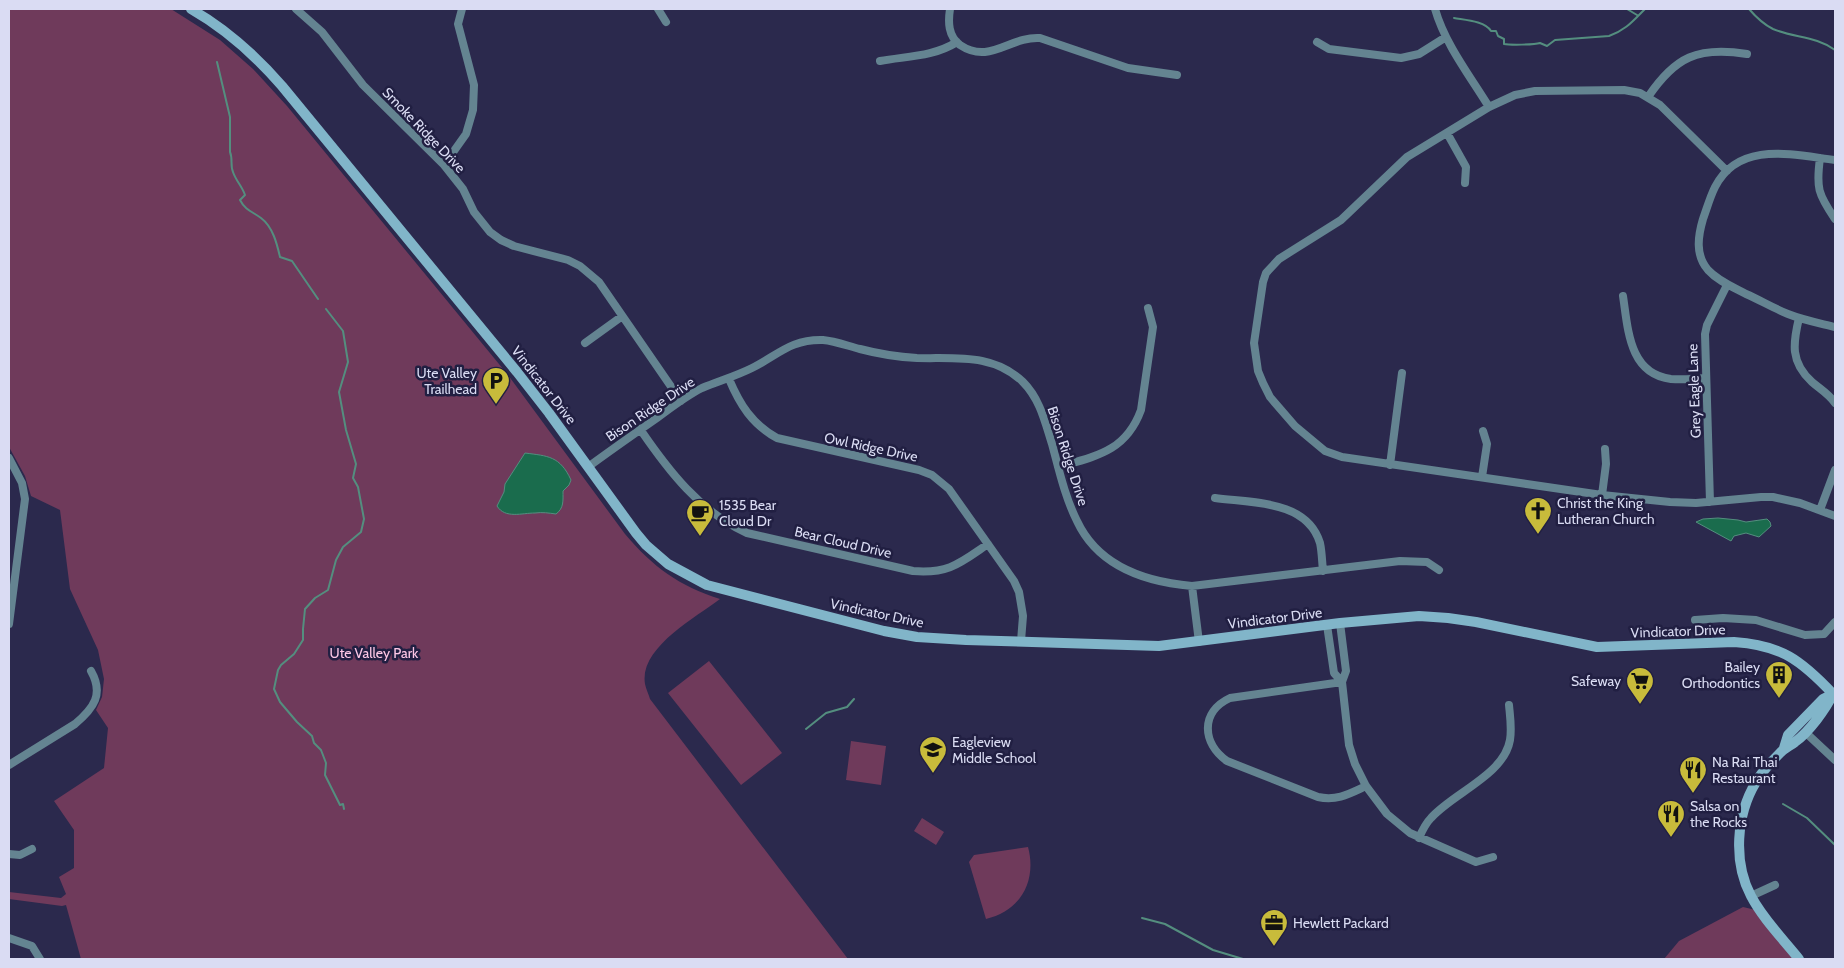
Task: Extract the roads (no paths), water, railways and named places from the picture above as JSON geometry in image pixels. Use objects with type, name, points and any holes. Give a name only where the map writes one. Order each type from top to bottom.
[{"type":"main road","name":"Vindicator Drive","points":[[192,9],[216,24],[233,38],[265,67],[282,86],[550,413],[646,545],[680,572],[707,585],[884,631],[918,636],[1159,646],[1340,623],[1433,616],[1476,622],[1597,647],[1750,643],[1765,646],[1790,656],[1834,693]]},
{"type":"main road","points":[[1799,959],[1770,925],[1751,896],[1745,881],[1739,854],[1740,831],[1743,813],[1762,772],[1784,748],[1796,741],[1805,732],[1829,704],[1834,693]]},
{"type":"main road","points":[[1784,748],[1788,735],[1823,699],[1834,693]]},
{"type":"street","name":"Smoke Ridge Drive","points":[[296,9],[322,32],[363,85],[444,165],[463,189],[474,212],[490,232],[514,246],[556,256],[580,266],[598,282],[681,401]]},
{"type":"street","points":[[444,165],[466,134],[475,97],[472,74],[458,24],[462,9]]},
{"type":"street","points":[[658,9],[666,22]]},
{"type":"street","points":[[950,9],[949,24],[953,37],[957,42],[973,52],[990,52],[1027,39],[1040,38],[1128,68],[1177,75]]},
{"type":"street","points":[[1435,9],[1438,22],[1489,107]]},
{"type":"street","points":[[1317,42],[1329,49],[1400,58],[1419,54],[1446,36]]},
{"type":"street","points":[[880,61],[929,55],[947,49],[957,42]]},
{"type":"street","points":[[1648,97],[1667,72],[1686,59],[1703,53],[1721,50],[1747,54]]},
{"type":"street","points":[[1726,171],[1660,105],[1648,97],[1632,91],[1535,91],[1515,95],[1489,107],[1407,158],[1341,220],[1279,259],[1266,273],[1262,289],[1255,333],[1255,357],[1258,371],[1270,397],[1301,431],[1325,451],[1355,460],[1602,495],[1685,503],[1761,497],[1773,498],[1800,503],[1835,516]]},
{"type":"street","points":[[1447,133],[1466,167],[1465,183]]},
{"type":"street","points":[[1835,160],[1771,153],[1744,159],[1726,171],[1720,178],[1711,196],[1698,242],[1706,268],[1727,285],[1799,318],[1835,327]]},
{"type":"street","points":[[1820,158],[1817,179],[1820,194],[1822,201],[1835,219]]},
{"type":"street","name":"Grey Eagle Lane","points":[[1710,502],[1705,334],[1727,285]]},
{"type":"street","points":[[1623,296],[1630,342],[1634,352],[1645,367],[1653,373],[1670,379],[1706,378]]},
{"type":"street","points":[[1058,467],[1105,453],[1124,439],[1135,424],[1141,410],[1152,327],[1148,308]]},
{"type":"street","points":[[585,342],[622,317]]},
{"type":"street","points":[[1799,318],[1794,340],[1796,360],[1806,375],[1829,395],[1835,403]]},
{"type":"street","name":"Bison Ridge Drive","points":[[588,467],[640,429],[702,388],[754,367],[788,346],[817,341],[833,342],[876,353],[906,357],[965,358],[987,361],[1010,372],[1023,382],[1039,404],[1058,467],[1077,522],[1082,531],[1100,553],[1115,564],[1135,574],[1158,582],[1192,586],[1400,561],[1427,562],[1439,570]]},
{"type":"street","points":[[1390,465],[1402,373]]},
{"type":"street","name":"Owl Ridge Drive","points":[[728,379],[746,412],[761,428],[777,438],[919,470],[932,475],[949,489],[1014,581],[1019,592],[1023,616],[1021,641]]},
{"type":"street","name":"Bear Cloud Drive","points":[[640,429],[664,464],[683,486],[724,520],[747,533],[913,571],[926,572],[949,569],[988,544]]},
{"type":"street","points":[[1482,477],[1487,444],[1483,431]]},
{"type":"street","points":[[1602,495],[1606,464],[1605,449]]},
{"type":"street","points":[[9,458],[22,483],[25,500],[9,624]]},
{"type":"street","points":[[1820,510],[1835,470]]},
{"type":"street","points":[[1215,498],[1284,508],[1302,517],[1316,534],[1320,544],[1323,571]]},
{"type":"street","points":[[1192,586],[1199,642]]},
{"type":"street","points":[[1695,620],[1723,618],[1756,620],[1805,635],[1824,634],[1835,622]]},
{"type":"street","points":[[1340,623],[1346,671],[1342,682],[1351,754],[1354,764],[1366,786],[1395,821],[1410,833],[1476,862],[1493,857]]},
{"type":"street","points":[[1327,625],[1334,673],[1342,682]]},
{"type":"street","points":[[9,765],[84,717],[91,708],[98,690],[96,679],[91,671]]},
{"type":"street","points":[[1342,682],[1230,698],[1213,711],[1208,725],[1208,738],[1215,752],[1227,761],[1318,797],[1326,799],[1342,797],[1366,786]]},
{"type":"street","points":[[1419,838],[1431,817],[1488,773],[1503,757],[1510,741],[1511,731],[1508,705]]},
{"type":"street","points":[[1805,732],[1835,760]]},
{"type":"street","points":[[9,854],[20,855],[32,849]]},
{"type":"street","points":[[1751,896],[1775,885]]},
{"type":"street","points":[[9,938],[33,945],[40,959]]},
{"type":"waterway","points":[[1627,9],[1637,15]]},
{"type":"waterway","points":[[1454,18],[1480,23],[1491,31],[1496,31],[1498,36],[1504,39],[1504,44],[1540,43],[1547,46],[1555,40],[1615,34],[1625,28],[1645,9]]},
{"type":"waterway","points":[[1749,9],[1773,29],[1820,42],[1835,50]]},
{"type":"waterway","points":[[217,62],[230,117],[232,169],[245,195],[240,200],[247,209],[269,226],[276,241],[280,257],[292,261],[318,299]]},
{"type":"waterway","points":[[326,309],[343,331],[348,362],[339,392],[346,430],[356,464],[353,478],[358,487],[364,519],[361,532],[343,547],[336,560],[328,590],[315,598],[305,609],[303,640],[294,654],[278,670],[274,689],[280,702],[312,736],[314,743],[321,750],[326,763],[325,775],[340,805],[343,804],[344,809]]},
{"type":"waterway","points":[[806,729],[826,713],[847,707],[854,699]]},
{"type":"waterway","points":[[1783,804],[1807,818],[1835,845]]},
{"type":"waterway","points":[[1142,918],[1165,924],[1213,950],[1243,959]]},
{"type":"place","name":"Ute Valley Trailhead","points":[[496,405]]},
{"type":"place","name":"Christ the King Lutheran Church","points":[[1538,535]]},
{"type":"place","name":"1535 Bear Cloud Dr","points":[[700,537]]},
{"type":"place","name":"Bailey Orthodontics","points":[[1779,699]]},
{"type":"place","name":"Safeway","points":[[1640,705]]},
{"type":"place","name":"Eagleview Middle School","points":[[933,774]]},
{"type":"place","name":"Na Rai Thai Restaurant","points":[[1693,794]]},
{"type":"place","name":"Salsa on the Rocks","points":[[1671,838]]},
{"type":"place","name":"Hewlett Packard","points":[[1274,947]]},
{"type":"park label","name":"Ute Valley Park","points":[[374,653]]}]
